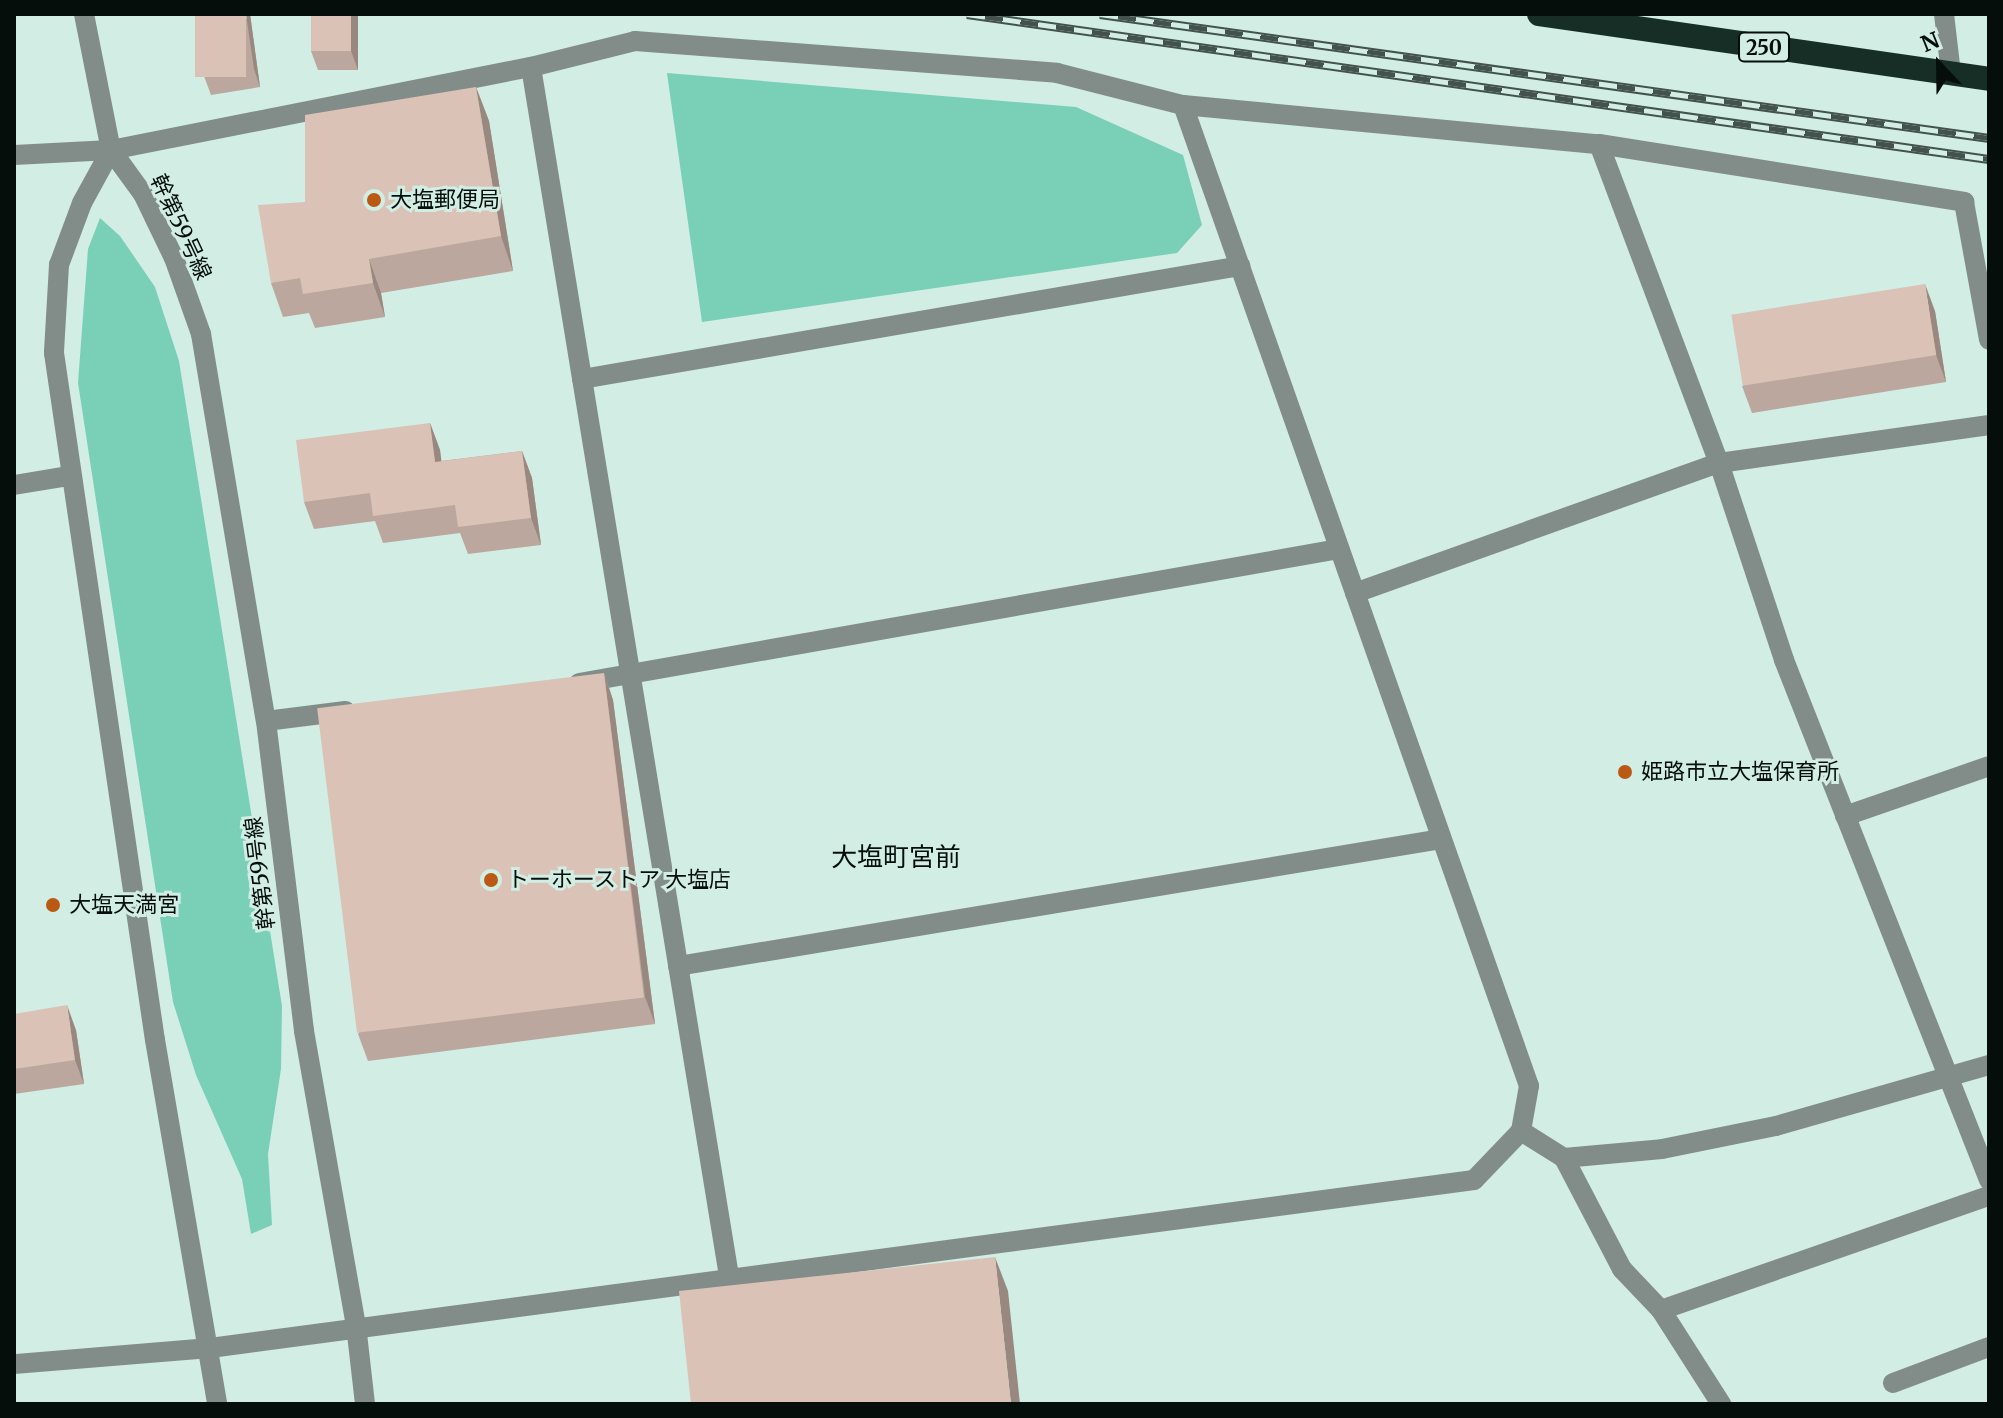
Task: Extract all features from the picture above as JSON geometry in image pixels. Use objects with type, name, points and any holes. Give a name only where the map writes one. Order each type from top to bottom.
[{"type":"highway","name":"250","points":[[1539,14],[1989,79]]},
{"type":"street","points":[[84,14],[111,150],[82,203],[59,265],[53,311],[69,476],[155,1040],[210,1348],[217,1404]]},
{"type":"street","points":[[1944,14],[1951,74]]},
{"type":"street","points":[[14,155],[111,150],[531,67],[635,41],[1057,73],[1183,105],[1599,144],[1964,202],[1989,340]]},
{"type":"street","points":[[531,67],[729,1276]]},
{"type":"street","points":[[14,1364],[210,1348],[356,1325],[1474,1180],[1521,1131],[1529,1086],[1183,105]]},
{"type":"street","points":[[1599,144],[1719,463],[1784,660],[1989,1180]]},
{"type":"street","name":"幹第59号線","points":[[111,150],[143,194],[168,245],[201,334],[266,721],[304,1031],[356,1325],[365,1404]]},
{"type":"street","points":[[582,379],[1240,266]]},
{"type":"street","points":[[1355,593],[1719,463],[1989,425]]},
{"type":"street","points":[[14,485],[69,476]]},
{"type":"street","points":[[552,686],[631,677],[1339,549]]},
{"type":"street","points":[[266,721],[361,709]]},
{"type":"street","points":[[1845,816],[1989,766]]},
{"type":"street","points":[[678,966],[1441,839]]},
{"type":"street","points":[[1564,1158],[1662,1149],[1776,1126],[1989,1065]]},
{"type":"street","points":[[1521,1131],[1564,1158],[1622,1269],[1661,1310],[1721,1404]]},
{"type":"street","points":[[1661,1310],[1989,1196]]},
{"type":"street","points":[[1893,1383],[1989,1347]]},
{"type":"green space","points":[[667,73],[1076,107],[1183,155],[1202,225],[1177,253],[702,322]]},
{"type":"green space","points":[[100,218],[120,236],[155,287],[179,361],[282,1006],[281,1069],[268,1154],[272,1225],[251,1234],[242,1179],[196,1075],[173,1002],[78,383],[88,249]]},
{"type":"building","points":[[195,14],[246,14],[246,77],[195,77]]},
{"type":"building","points":[[311,14],[351,14],[351,51],[311,51]]},
{"type":"building","points":[[476,87],[501,236],[369,259],[373,283],[303,294],[300,278],[271,283],[258,205],[305,202],[305,115]]},
{"type":"building","points":[[1925,284],[1936,355],[1743,386],[1731,315]]},
{"type":"building","points":[[430,423],[435,462],[522,451],[531,518],[458,527],[455,505],[373,516],[370,493],[304,502],[296,440]]},
{"type":"building","name":"トーホーストア 大塩店","points":[[604,673],[644,998],[357,1033],[317,708]]},
{"type":"building","points":[[67,1005],[75,1060],[14,1069],[14,1014]]},
{"type":"building","points":[[995,1257],[1011,1404],[691,1404],[679,1291]]},
{"type":"railway","points":[[967,14],[1989,159]]},
{"type":"railway","points":[[1100,14],[1989,138]]},
{"type":"place","name":"大塩郵便局","points":[[374,200]]},
{"type":"place","name":"姫路市立大塩保育所","points":[[1625,772]]},
{"type":"place","name":"トーホーストア 大塩店","points":[[491,880]]},
{"type":"place","name":"大塩天満宮","points":[[53,905]]},
{"type":"district","name":"大塩町宮前","points":[[896,857]]}]
